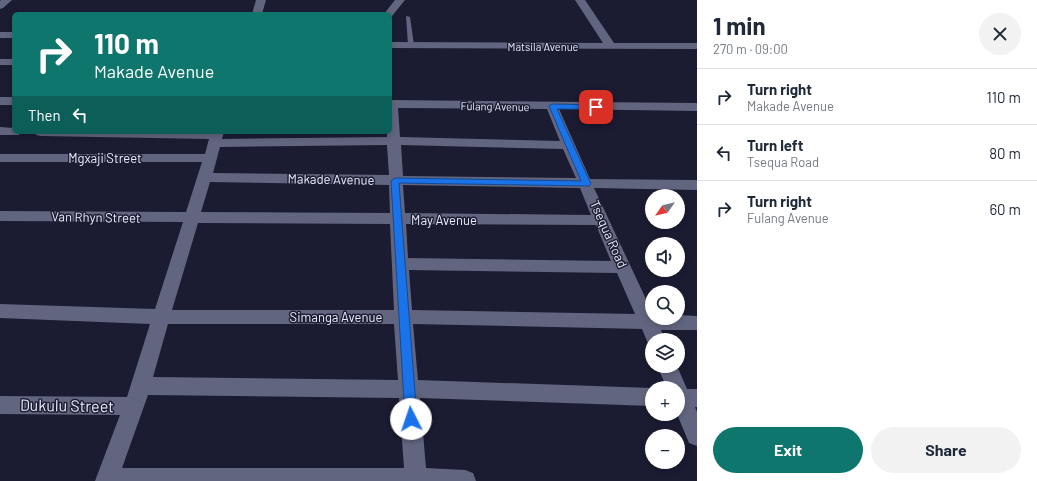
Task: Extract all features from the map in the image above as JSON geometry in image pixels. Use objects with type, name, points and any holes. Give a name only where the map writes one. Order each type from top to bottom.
[{"type":"street","points":[[0,6],[7,0]]},
{"type":"street","points":[[258,12],[261,0]]},
{"type":"street","points":[[391,12],[400,0]]},
{"type":"street","points":[[580,0],[611,46]]},
{"type":"street","points":[[0,35],[12,35]]},
{"type":"street","name":"Matsila Avenue","points":[[392,45],[697,46]]},
{"type":"street","points":[[0,62],[12,62]]},
{"type":"street","points":[[0,100],[12,101]]},
{"type":"street","name":"Fulang Avenue","points":[[392,104],[697,107]]},
{"type":"street","name":"Tsequa Road","points":[[552,106],[587,184],[601,220],[645,314]]},
{"type":"street","points":[[392,122],[403,317],[416,480]]},
{"type":"street","points":[[0,131],[12,132]]},
{"type":"street","points":[[76,134],[215,142],[393,141],[570,145]]},
{"type":"street","points":[[215,142],[134,406],[107,480],[465,481]]},
{"type":"street","name":"Mgxaji Street","points":[[0,158],[215,142]]},
{"type":"street","name":"Makade Avenue","points":[[205,177],[697,185]]},
{"type":"street","name":"Van Rhyn Street","points":[[0,216],[191,218]]},
{"type":"street","name":"May Avenue","points":[[191,218],[601,220]]},
{"type":"street","points":[[400,264],[623,267]]},
{"type":"street","name":"Simanga Avenue","points":[[0,311],[162,317],[403,317],[645,322]]},
{"type":"street","name":"Simanga Avenue","points":[[685,323],[697,323]]},
{"type":"street","points":[[140,386],[408,389],[645,397]]},
{"type":"street","points":[[685,403],[697,436]]},
{"type":"street","name":"Dukulu Street","points":[[0,405],[134,406]]},
{"type":"lane","points":[[408,16],[411,45]]},
{"type":"route","points":[[411,419],[395,181],[587,184],[552,106],[596,107]]}]
